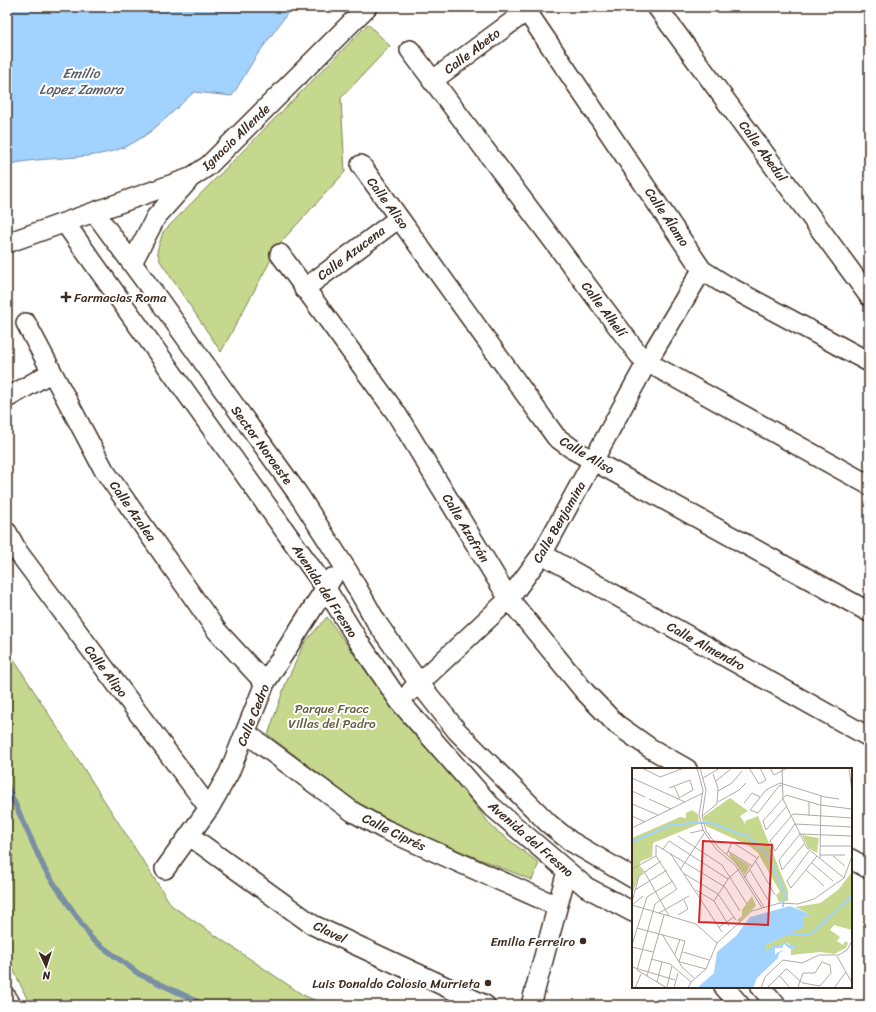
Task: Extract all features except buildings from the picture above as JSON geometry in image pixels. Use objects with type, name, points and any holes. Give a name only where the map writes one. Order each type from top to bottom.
[{"type":"street","name":"Ignacio Allende","points":[[7,243],[190,178],[208,166],[367,7]]},
{"type":"street","name":"Calle Abedul","points":[[657,7],[869,296]]},
{"type":"street","name":"Calle Abeto","points":[[432,82],[528,8]]},
{"type":"street","name":"Calle Álamo","points":[[528,8],[702,270],[724,284],[869,362]]},
{"type":"street","name":"Calle Alhelí","points":[[410,50],[432,82],[639,355],[647,362],[869,485]]},
{"type":"street","name":"Calle Aliso","points":[[361,165],[556,437],[593,460],[869,612]]},
{"type":"street","points":[[132,263],[156,217],[190,178]]},
{"type":"street","name":"Sector Noroeste","points":[[95,213],[298,494],[343,564],[377,622],[419,683]]},
{"type":"street","name":"Calle Azucena","points":[[304,289],[399,218]]},
{"type":"street","name":"Avenida del Fresno","points":[[66,223],[325,587],[359,642],[400,702],[490,805],[586,887],[632,911]]},
{"type":"street","name":"Calle Azafrán","points":[[280,254],[304,289],[396,413],[509,599],[585,692],[616,724],[650,748],[685,768]]},
{"type":"street","name":"Calle Benjamina","points":[[400,702],[509,599],[542,554],[647,362],[702,270]]},
{"type":"street","name":"Calle Azalea","points":[[26,323],[104,470],[217,631],[265,682]]},
{"type":"street","points":[[7,398],[52,372]]},
{"type":"street","name":"Calle Alipo","points":[[7,532],[18,552],[209,808]]},
{"type":"street","name":"Calle Almendro","points":[[542,554],[869,737]]},
{"type":"street","name":"Calle Cedro","points":[[165,869],[209,808],[229,773],[265,682],[325,587],[343,564]]},
{"type":"street","name":"Avenida del Fresno","points":[[419,683],[457,731],[548,823],[570,841],[632,877]]},
{"type":"street","name":"Calle Ciprés","points":[[246,733],[353,812],[558,906]]},
{"type":"street","name":"Clavel","points":[[190,836],[313,925],[484,1005]]},
{"type":"street","points":[[852,860],[869,869]]},
{"type":"street","points":[[531,1005],[567,871]]},
{"type":"street","points":[[725,988],[740,1005]]},
{"type":"street","points":[[762,988],[776,1005]]},
{"type":"street","points":[[7,998],[11,1005]]},
{"type":"green space","points":[[368,24],[390,46],[341,98],[345,172],[280,243],[221,352],[160,261],[157,251],[163,232]]},
{"type":"green space","name":"Parque Fracc Villas del Padro","points":[[327,617],[403,722],[456,781],[493,828],[539,863],[532,880],[427,838],[362,806],[268,735],[285,685],[305,642]]},
{"type":"green space","points":[[7,649],[172,906],[303,995],[326,1005],[30,1005],[7,956]]},
{"type":"water","name":"Emilio Lopez Zamora","points":[[7,7],[292,7],[255,58],[232,96],[194,92],[162,122],[144,136],[125,147],[111,152],[81,157],[36,160],[7,165]]},
{"type":"waterway","points":[[7,786],[45,870],[92,939],[139,974],[205,1005]]},
{"type":"place","name":"Farmacias Roma","points":[[66,297]]},
{"type":"place","name":"Emilia Ferreiro","points":[[583,941]]},
{"type":"place","name":"Luis Donaldo Colosio Murrieta","points":[[488,983]]}]
